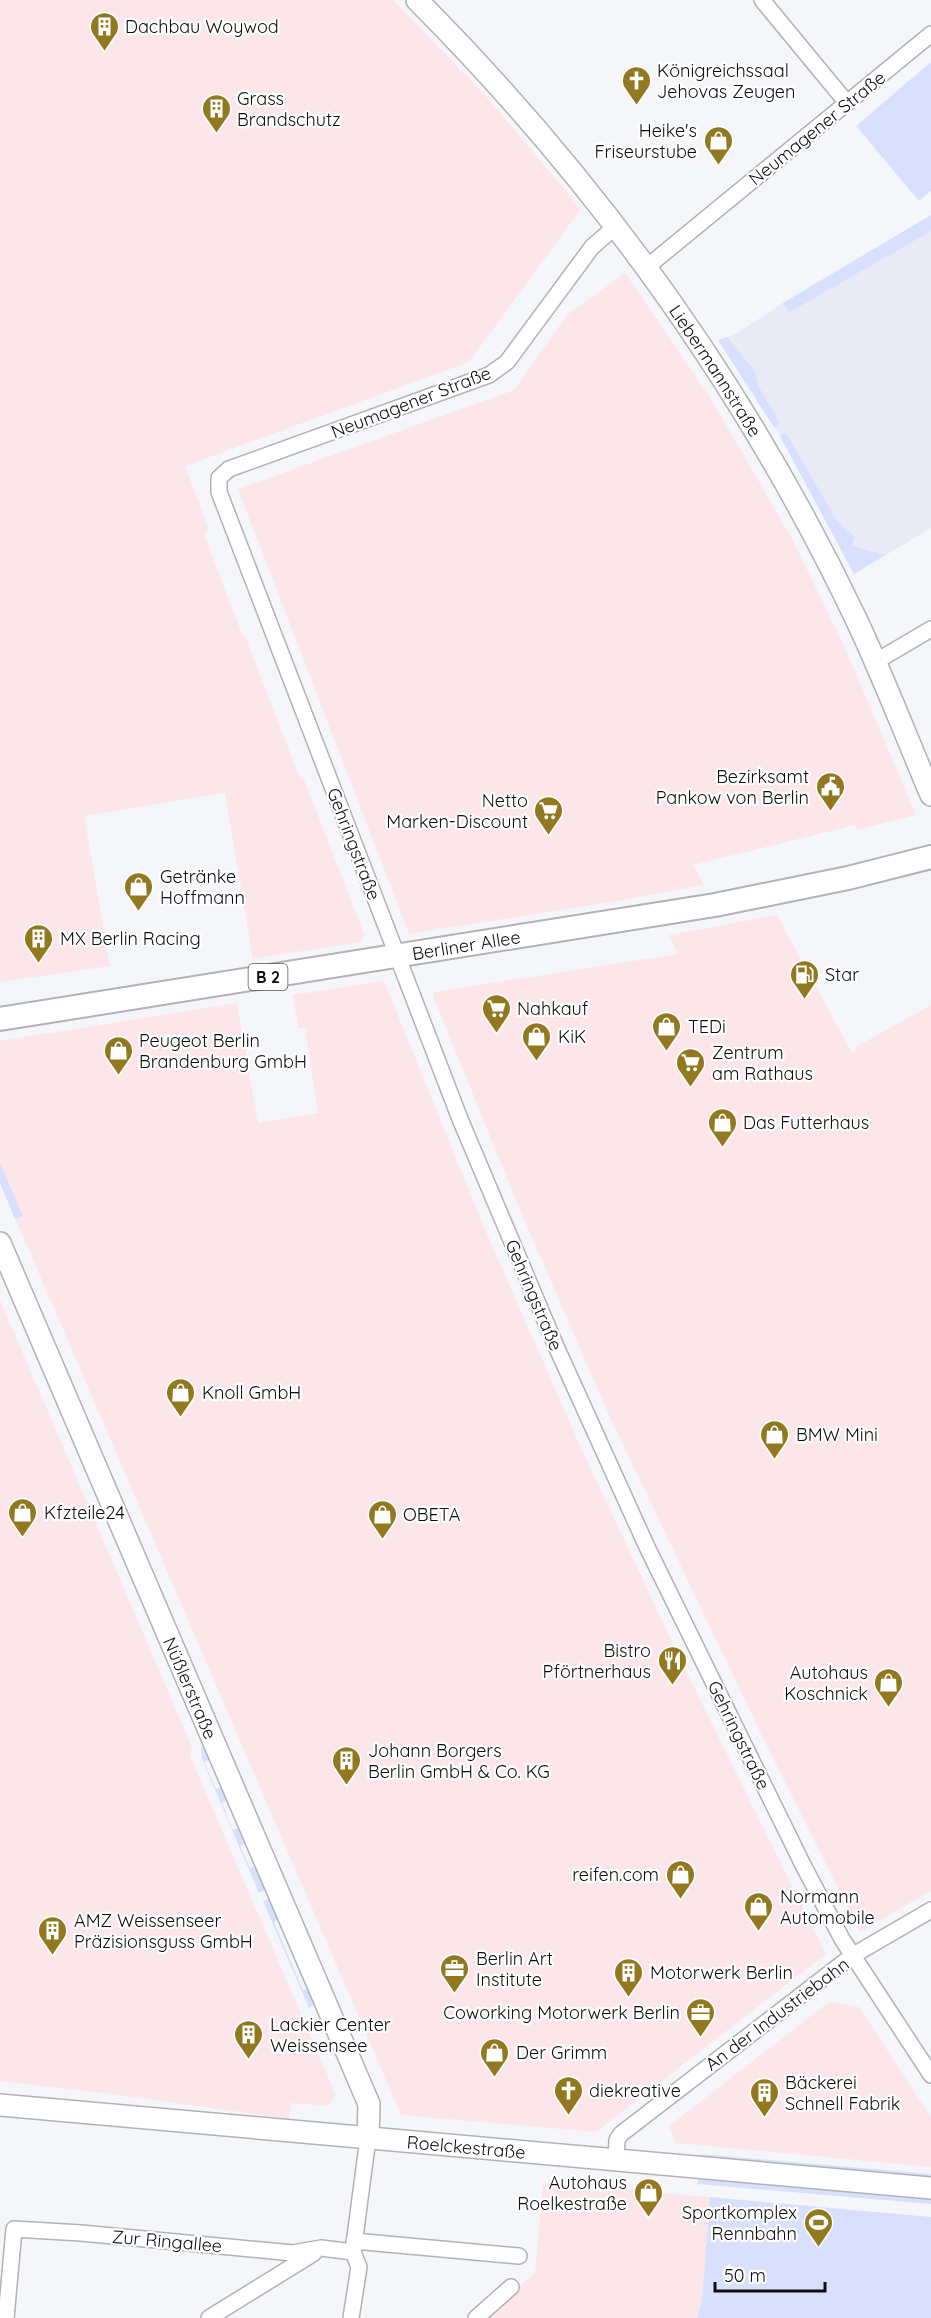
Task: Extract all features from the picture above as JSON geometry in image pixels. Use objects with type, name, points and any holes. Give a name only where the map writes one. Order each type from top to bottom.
[{"type":"main road","name":"Berliner Allee","points":[[0,1019],[715,905],[848,878],[931,857]]},
{"type":"street","name":"Liebermannstraße","points":[[417,0],[520,109],[616,226],[692,331],[766,450],[838,582],[875,662],[931,795]]},
{"type":"street","points":[[762,0],[847,103]]},
{"type":"street","name":"Neumagener Straße","points":[[647,267],[931,34]]},
{"type":"street","name":"Neumagener Straße","points":[[219,478],[230,469],[489,375],[507,362],[592,247],[616,226]]},
{"type":"street","name":"Gehringstraße","points":[[219,478],[219,492],[486,1184],[555,1344],[687,1629],[798,1855],[852,1956],[931,2075]]},
{"type":"street","points":[[875,662],[931,629]]},
{"type":"street","name":"Nüßlerstraße","points":[[0,1243],[369,2104],[368,2138]]},
{"type":"street","name":"An der Industriebahn","points":[[616,2158],[617,2140],[621,2134],[852,1956],[931,1910]]},
{"type":"street","name":"Roelckestraße","points":[[0,2105],[616,2158],[931,2188]]},
{"type":"street","points":[[351,2318],[358,2267],[353,2247],[368,2138]]},
{"type":"street","name":"Zur Ringallee","points":[[6,2318],[7,2228],[293,2253],[321,2248],[353,2247],[519,2256]]},
{"type":"street","points":[[209,2318],[321,2248]]},
{"type":"street","points":[[476,2318],[511,2287]]},
{"type":"shaded area","points":[[0,0],[393,0],[484,94],[581,209],[469,362],[185,466],[209,530],[204,534],[243,637],[245,636],[299,776],[303,777],[365,936],[361,942],[253,959],[225,793],[84,816],[110,966],[0,982]]},
{"type":"shaded area","points":[[931,62],[931,191],[919,201],[856,126]]},
{"type":"shaded area","points":[[931,215],[931,528],[854,574],[780,436],[718,340],[734,335],[783,303]]},
{"type":"shaded area","points":[[931,215],[931,231],[790,312],[783,303]]},
{"type":"shaded area","points":[[625,273],[710,397],[791,537],[843,643],[916,815],[857,830],[855,825],[693,865],[704,885],[409,934],[238,489],[514,390],[567,315]]},
{"type":"shaded area","points":[[727,337],[754,370],[759,387],[780,423],[774,427],[718,340]]},
{"type":"shaded area","points":[[786,433],[837,521],[855,537],[852,546],[885,555],[854,574],[780,436]]},
{"type":"shaded area","points":[[777,915],[852,1053],[857,1051],[854,1048],[931,1005],[931,1891],[860,1932],[760,1732],[608,1413],[520,1210],[433,996],[434,992],[678,954],[669,935]]},
{"type":"shaded area","points":[[384,981],[484,1227],[578,1441],[679,1657],[826,1954],[596,2132],[401,2115],[0,1183],[0,1041],[237,1003],[258,1123],[318,1113],[305,1028],[299,1028],[292,995]]},
{"type":"shaded area","points":[[0,1163],[23,1216],[15,1219],[0,1183]]},
{"type":"shaded area","points":[[0,1300],[192,1747],[190,1756],[336,2095],[328,2106],[292,2103],[289,2119],[0,2081]]},
{"type":"shaded area","points":[[201,1747],[209,1747],[214,1758],[204,1762],[216,1789],[226,1785],[231,1798],[222,1803],[233,1830],[243,1826],[250,1841],[240,1846],[250,1868],[260,1864],[270,1888],[259,1893],[202,1759]]},
{"type":"shaded area","points":[[274,1897],[282,1918],[274,1922],[303,1990],[312,1986],[318,2001],[309,2008],[263,1901]]},
{"type":"shaded area","points":[[829,2002],[859,2007],[931,2117],[931,2167],[676,2143],[669,2126]]},
{"type":"shaded area","points":[[700,2154],[931,2174],[931,2178],[719,2160],[700,2156]]},
{"type":"shaded area","points":[[700,2175],[908,2194],[931,2199],[931,2204],[697,2184]]},
{"type":"shaded area","points":[[543,2183],[710,2197],[702,2299],[697,2318],[483,2318],[535,2273]]},
{"type":"shaded area","name":"Sportkomplex Rennbahn","points":[[710,2197],[931,2217],[931,2318],[697,2318],[702,2299]]},
{"type":"place","name":"Dachbau Woywod","points":[[104,52]]},
{"type":"place","name":"Königreichssaal Jehovas Zeugen","points":[[636,106]]},
{"type":"place","name":"Grass Brandschutz","points":[[216,134]]},
{"type":"place","name":"Heike's Friseurstube","points":[[718,166]]},
{"type":"place","name":"Bezirksamt Pankow von Berlin","points":[[830,812]]},
{"type":"place","name":"Netto Marken-Discount","points":[[549,836]]},
{"type":"place","name":"Getränke Hoffmann","points":[[139,912]]},
{"type":"place","name":"MX Berlin Racing","points":[[39,964]]},
{"type":"place","name":"Star","points":[[804,1000]]},
{"type":"place","name":"Nahkauf","points":[[496,1034]]},
{"type":"place","name":"TEDi","points":[[667,1052]]},
{"type":"place","name":"KiK","points":[[537,1062]]},
{"type":"place","name":"Peugeot Berlin Brandenburg GmbH","points":[[118,1076]]},
{"type":"place","name":"Zentrum am Rathaus","points":[[691,1088]]},
{"type":"place","name":"Das Futterhaus","points":[[722,1148]]},
{"type":"place","name":"Knoll GmbH","points":[[181,1418]]},
{"type":"place","name":"BMW Mini","points":[[775,1460]]},
{"type":"place","name":"Kfzteile24","points":[[23,1538]]},
{"type":"place","name":"OBETA","points":[[382,1540]]},
{"type":"place","name":"Bistro Pförtnerhaus","points":[[672,1686]]},
{"type":"place","name":"Autohaus Koschnick","points":[[889,1708]]},
{"type":"place","name":"Johann Borgers Berlin GmbH & Co. KG","points":[[347,1786]]},
{"type":"place","name":"reifen.com","points":[[680,1900]]},
{"type":"place","name":"Normann Automobile","points":[[759,1932]]},
{"type":"place","name":"AMZ Weissenseer Präzisionsguss GmbH","points":[[53,1956]]},
{"type":"place","name":"Berlin Art Institute","points":[[455,1994]]},
{"type":"place","name":"Motorwerk Berlin","points":[[629,1998]]},
{"type":"place","name":"Coworking Motorwerk Berlin","points":[[701,2038]]},
{"type":"place","name":"Lackier Center Weissensee","points":[[249,2060]]},
{"type":"place","name":"Der Grimm","points":[[495,2078]]},
{"type":"place","name":"diekreative","points":[[568,2116]]},
{"type":"place","name":"Bäckerei Schnell Fabrik","points":[[764,2118]]},
{"type":"place","name":"Autohaus Roelkestraße","points":[[648,2218]]},
{"type":"place","name":"Sportkomplex Rennbahn","points":[[818,2248]]}]
